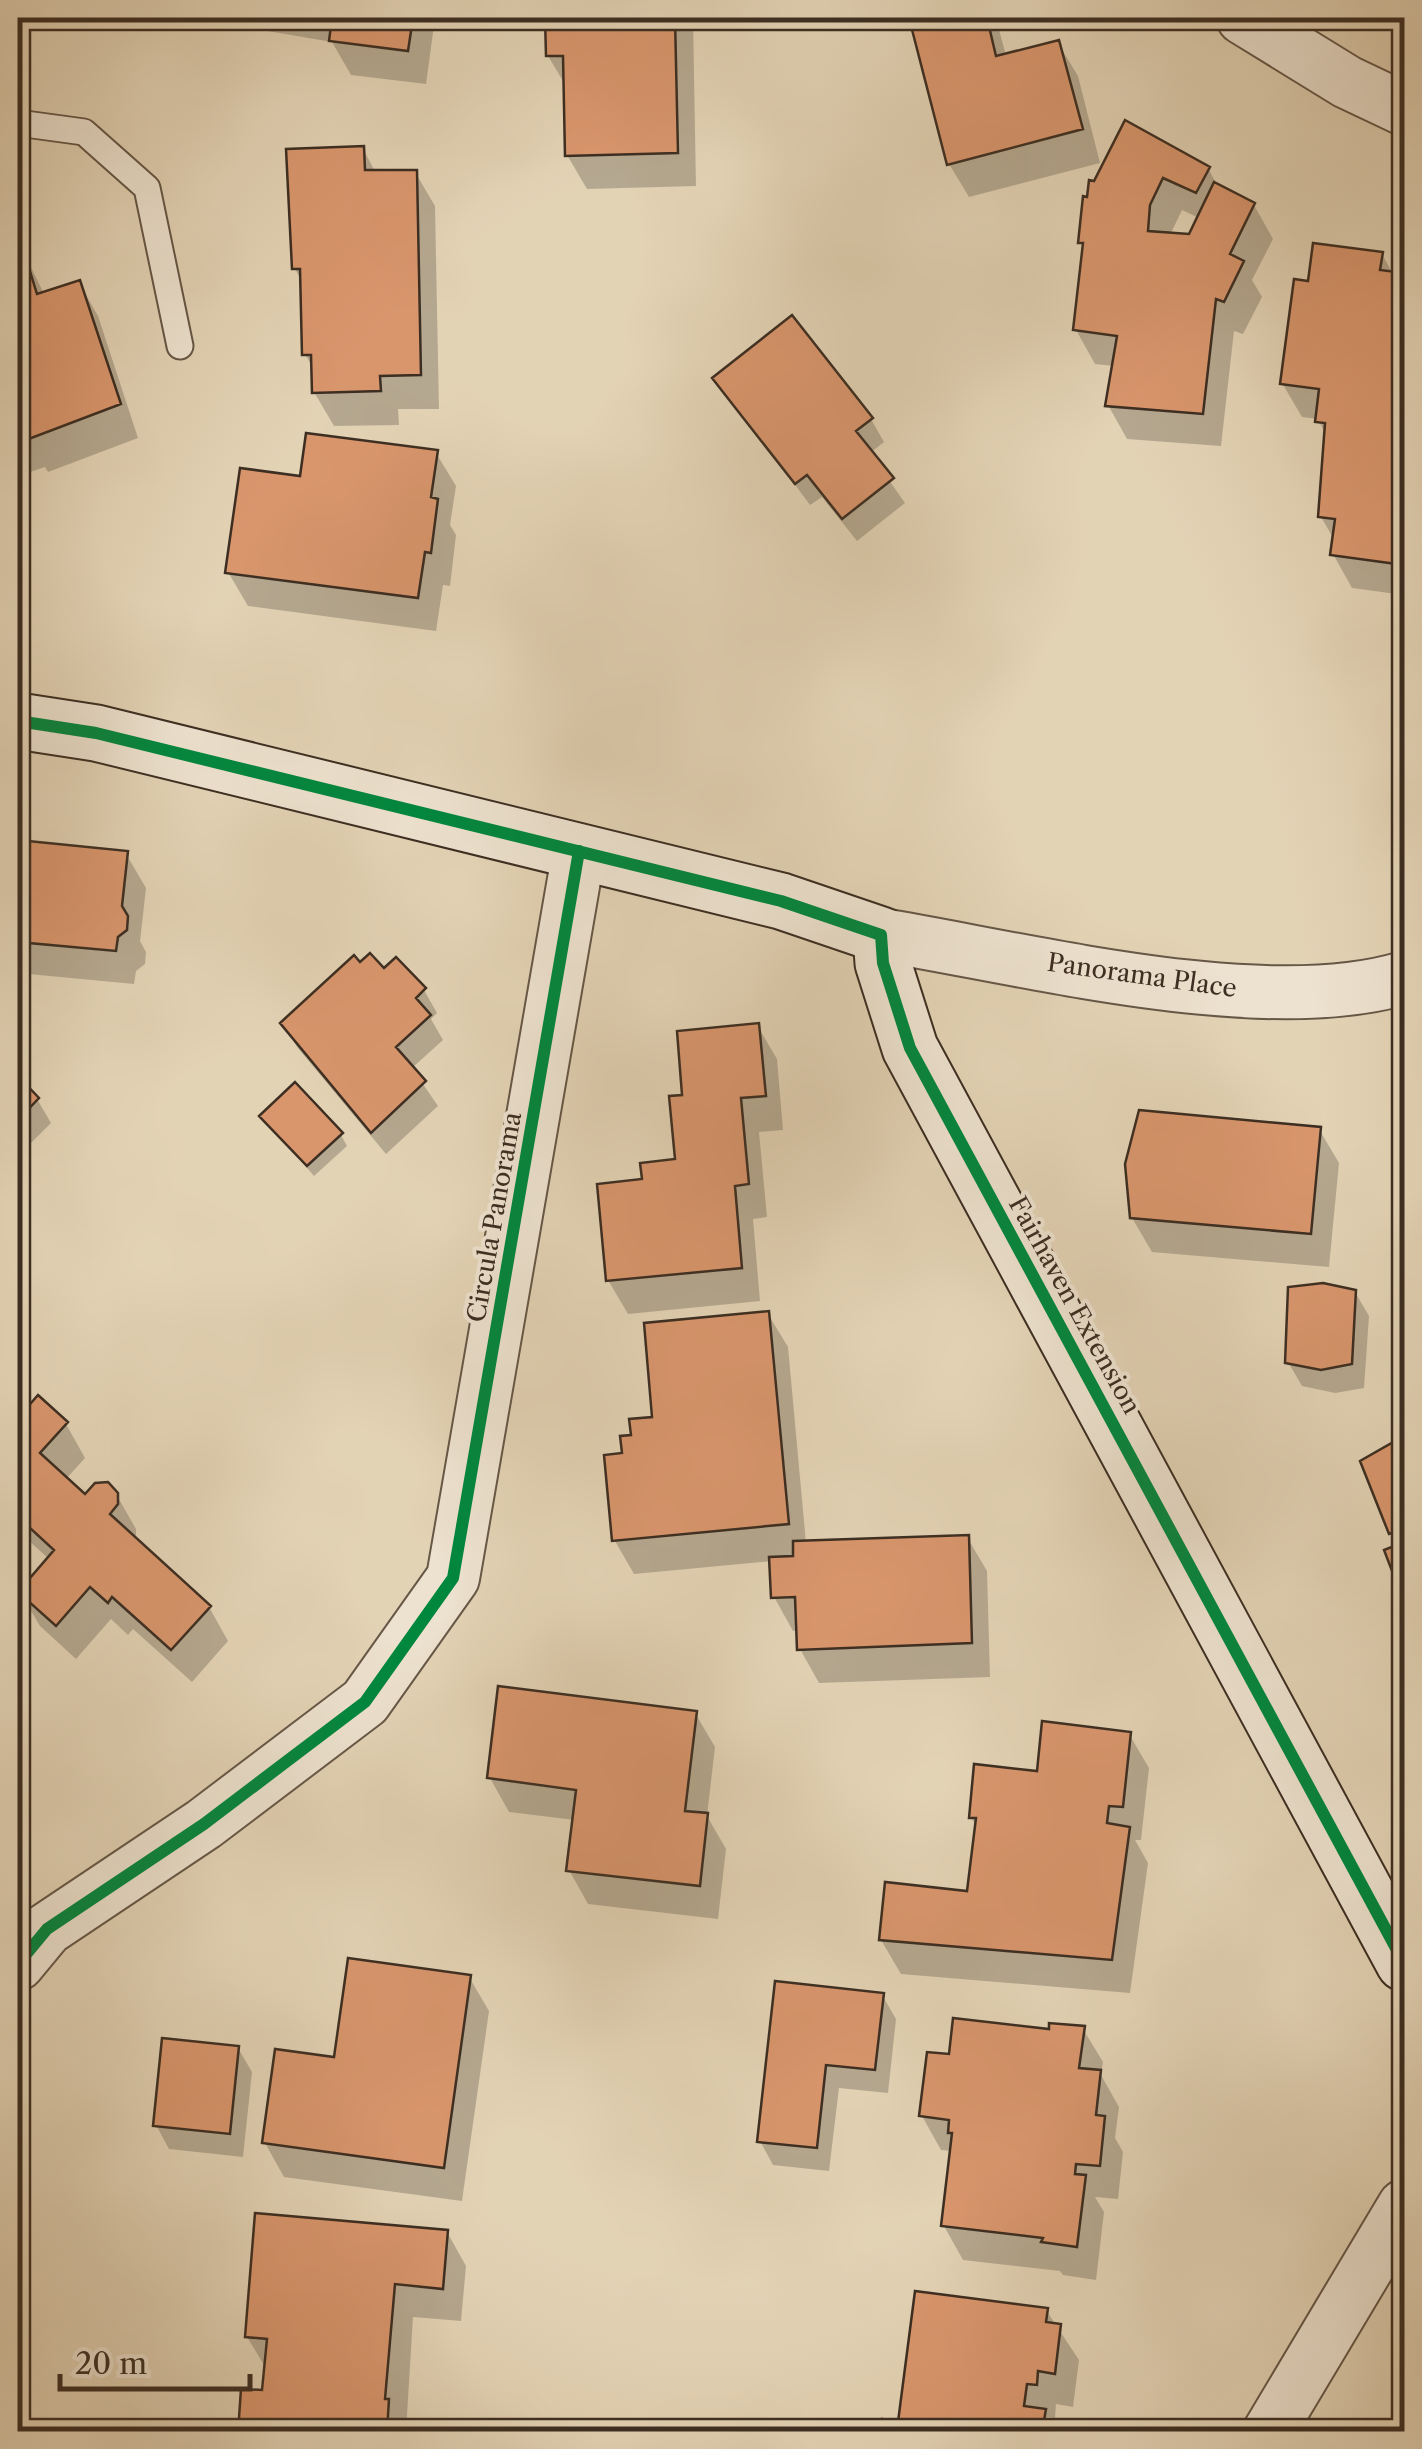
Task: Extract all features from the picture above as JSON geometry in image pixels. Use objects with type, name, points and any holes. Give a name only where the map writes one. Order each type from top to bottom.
[{"type":"street","points":[[1243,18],[1347,82],[1404,110]]},
{"type":"street","points":[[18,720],[96,732],[781,901],[881,935]]},
{"type":"street","name":"Circula Panorama","points":[[18,1964],[47,1929],[204,1824],[365,1702],[453,1578],[579,851]]},
{"type":"street","name":"Panorama Place","points":[[881,935],[1213,990],[1368,989],[1404,978]]},
{"type":"street","name":"Fairhaven Extension","points":[[881,935],[883,962],[910,1048],[1404,1962]]},
{"type":"street","points":[[1268,2432],[1404,2206]]},
{"type":"lane","points":[[18,122],[84,132],[146,188],[180,346]]},
{"type":"building","points":[[332,18],[413,18],[408,51],[329,41]]},
{"type":"building","points":[[545,18],[675,18],[678,153],[565,156],[563,56],[546,56]]},
{"type":"building","points":[[909,18],[987,18],[996,56],[1059,40],[1083,129],[947,165]]},
{"type":"building","points":[[1125,120],[1210,167],[1196,193],[1163,178],[1150,205],[1148,231],[1189,234],[1214,182],[1255,203],[1230,254],[1244,261],[1224,302],[1216,299],[1203,414],[1105,406],[1117,336],[1073,330],[1083,243],[1078,243],[1083,196],[1087,197],[1089,180],[1094,181]]},
{"type":"building","points":[[364,146],[365,170],[417,170],[421,375],[380,376],[381,391],[312,393],[311,355],[302,355],[300,269],[292,269],[286,149]]},
{"type":"building","points":[[20,239],[37,294],[80,280],[121,404],[26,440],[25,433],[18,436]]},
{"type":"building","points":[[1313,243],[1383,252],[1380,270],[1404,273],[1404,565],[1330,555],[1335,519],[1318,517],[1325,423],[1315,422],[1319,389],[1280,384],[1294,279],[1308,281]]},
{"type":"building","points":[[792,315],[873,418],[856,431],[894,478],[842,519],[807,475],[795,484],[712,378]]},
{"type":"building","points":[[306,433],[438,450],[431,497],[438,499],[431,553],[425,552],[418,598],[225,573],[240,468],[300,476]]},
{"type":"building","points":[[18,840],[128,851],[122,906],[128,916],[127,930],[118,937],[116,951],[18,942]]},
{"type":"building","points":[[370,953],[384,968],[396,957],[426,988],[416,998],[431,1015],[396,1047],[426,1081],[371,1133],[280,1023],[354,955],[360,962]]},
{"type":"building","points":[[759,1023],[766,1096],[741,1098],[749,1184],[735,1186],[742,1268],[606,1281],[597,1184],[642,1179],[640,1163],[675,1159],[669,1096],[682,1095],[677,1031]]},
{"type":"building","points":[[18,1076],[39,1098],[18,1120]]},
{"type":"building","points":[[295,1082],[343,1133],[307,1166],[259,1116]]},
{"type":"building","points":[[1139,1110],[1321,1127],[1311,1234],[1130,1218],[1125,1164]]},
{"type":"building","points":[[1323,1283],[1356,1290],[1352,1364],[1321,1370],[1285,1363],[1288,1287]]},
{"type":"building","points":[[769,1311],[789,1524],[612,1541],[604,1455],[622,1453],[620,1436],[631,1435],[629,1419],[652,1417],[644,1323]]},
{"type":"building","points":[[38,1395],[68,1422],[40,1453],[85,1494],[95,1483],[108,1482],[118,1493],[118,1504],[110,1514],[211,1606],[171,1650],[112,1597],[108,1603],[90,1587],[56,1626],[18,1592],[54,1550],[18,1517],[18,1418]]},
{"type":"building","points":[[1404,1436],[1404,1529],[1389,1534],[1360,1461]]},
{"type":"building","points":[[969,1535],[972,1643],[797,1650],[795,1597],[771,1598],[769,1557],[793,1556],[793,1541]]},
{"type":"building","points":[[1404,1542],[1404,1602],[1384,1550]]},
{"type":"building","points":[[498,1686],[697,1711],[685,1811],[708,1813],[700,1886],[566,1871],[576,1790],[487,1778]]},
{"type":"building","points":[[1042,1721],[1131,1732],[1123,1807],[1109,1806],[1107,1823],[1130,1827],[1112,1960],[879,1940],[885,1882],[967,1891],[976,1818],[969,1818],[974,1764],[1037,1771]]},
{"type":"building","points":[[348,1958],[471,1975],[444,2168],[262,2143],[275,2049],[334,2057]]},
{"type":"building","points":[[775,1981],[884,1993],[875,2070],[826,2065],[817,2148],[757,2142]]},
{"type":"building","points":[[953,2018],[1049,2029],[1049,2023],[1085,2026],[1079,2068],[1101,2070],[1096,2115],[1105,2116],[1100,2166],[1076,2164],[1075,2174],[1086,2175],[1077,2247],[1041,2242],[1043,2238],[941,2226],[952,2133],[948,2133],[949,2120],[919,2116],[927,2052],[949,2054]]},
{"type":"building","points":[[162,2038],[239,2046],[230,2134],[153,2126]]},
{"type":"building","points":[[255,2213],[448,2230],[443,2289],[395,2284],[385,2399],[389,2399],[387,2432],[238,2432],[241,2389],[262,2390],[267,2339],[245,2337]]},
{"type":"building","points":[[915,2291],[1048,2308],[1046,2322],[1061,2324],[1055,2374],[1038,2371],[1037,2385],[1027,2384],[1024,2406],[1046,2409],[1042,2432],[880,2432],[882,2419],[898,2422]]},
{"type":"cycle path","points":[[18,721],[96,733],[781,901],[881,935],[883,963],[910,1048],[1404,1963]]},
{"type":"cycle path","points":[[18,1964],[47,1929],[204,1824],[365,1702],[453,1578],[579,851]]}]
